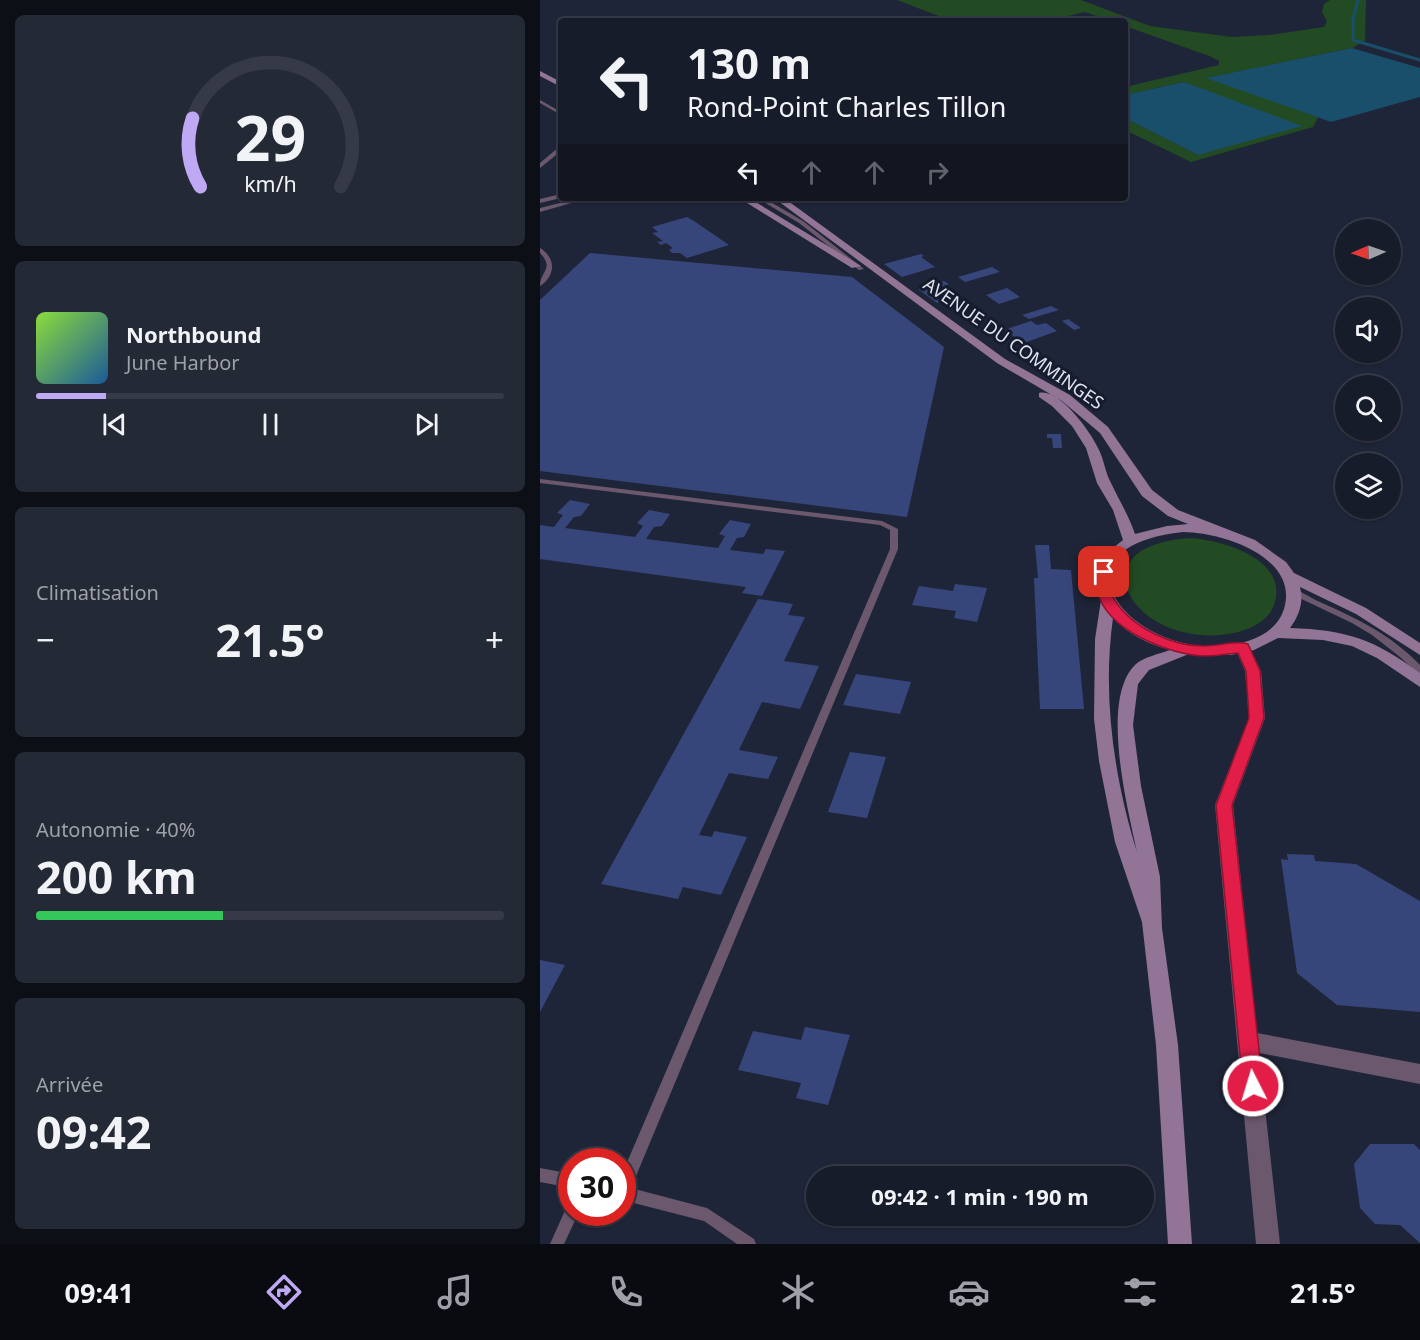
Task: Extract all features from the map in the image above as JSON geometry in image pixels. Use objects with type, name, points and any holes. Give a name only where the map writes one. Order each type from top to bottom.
[{"type":"main road","points":[[540,64],[558,73]]},
{"type":"main road","points":[[540,73],[558,83]]},
{"type":"main road","name":"AVENUE DU COMMINGES","points":[[748,201],[861,269],[986,362],[1056,403],[1077,424],[1092,448],[1104,483],[1120,510],[1130,541]]},
{"type":"main road","name":"AVENUE DU COMMINGES","points":[[782,201],[1001,361],[1066,398],[1104,430],[1147,493],[1173,513],[1214,530]]},
{"type":"main road","points":[[1168,529],[1214,530],[1251,543],[1279,563],[1289,576],[1294,592],[1293,609],[1290,618],[1275,633],[1261,642],[1243,648],[1205,651],[1185,649],[1165,644],[1130,626],[1108,601],[1104,591],[1104,572],[1113,555],[1130,541],[1154,531],[1168,529]]},
{"type":"main road","points":[[1289,576],[1361,611],[1420,650]]},
{"type":"main road","points":[[1108,601],[1104,620],[1102,676],[1102,721],[1106,752],[1135,881],[1152,928]]},
{"type":"main road","points":[[1275,633],[1335,636],[1353,641],[1371,648],[1420,681]]},
{"type":"main road","points":[[1180,1244],[1167,1045],[1152,928],[1151,877],[1132,786],[1125,725],[1130,684],[1143,666],[1185,649]]},
{"type":"street","points":[[1243,648],[1253,671],[1257,718],[1224,805],[1268,1244]]},
{"type":"street","points":[[1249,1041],[1420,1074]]},
{"type":"lane","points":[[540,101],[558,112]]},
{"type":"lane","points":[[540,106],[550,107]]},
{"type":"lane","points":[[540,166],[558,155]]},
{"type":"lane","points":[[540,201],[558,197]]},
{"type":"lane","points":[[540,210],[574,201]]},
{"type":"lane","name":"AVENUE DU COMMINGES","points":[[765,201],[801,222],[861,269]]},
{"type":"lane","points":[[540,250],[552,264],[551,270],[540,284]]},
{"type":"lane","points":[[540,481],[882,524],[894,529],[894,549],[636,1162]]},
{"type":"lane","points":[[1294,592],[1374,631],[1409,658],[1420,671]]},
{"type":"lane","points":[[540,1174],[558,1178]]},
{"type":"lane","points":[[636,1196],[707,1215],[749,1244]]},
{"type":"lane","points":[[557,1244],[565,1226]]},
{"type":"green space","points":[[897,0],[1081,0],[1150,26],[1231,37],[1270,35],[1324,27],[1327,21],[1322,12],[1324,4],[1330,0],[1366,0],[1365,41],[1352,48],[1208,78],[1318,117],[1313,127],[1191,162],[1128,131],[1128,120],[1198,155],[1184,82],[1128,94],[1128,86],[1219,65],[1219,61],[1128,27],[1128,18],[1102,18],[1085,12],[1059,18],[944,18]]},
{"type":"green space","points":[[1190,538],[1234,548],[1262,563],[1271,574],[1276,587],[1275,602],[1270,613],[1256,625],[1238,632],[1202,635],[1171,629],[1147,615],[1131,597],[1125,578],[1132,559],[1153,545]]},
{"type":"water","points":[[1352,48],[1420,68],[1420,97],[1331,122],[1206,78]]},
{"type":"water","points":[[1184,82],[1302,126],[1198,155],[1128,120],[1128,94]]},
{"type":"building","points":[[687,217],[729,245],[687,258],[680,253],[672,253],[669,250],[673,248],[666,243],[661,245],[657,242],[663,241],[652,233],[658,232],[652,227]]},
{"type":"building","points":[[590,253],[852,277],[944,347],[907,517],[540,471],[540,300]]},
{"type":"building","points":[[921,254],[924,256],[921,257],[935,267],[902,277],[884,264]]},
{"type":"building","points":[[992,267],[1000,272],[965,282],[958,277]]},
{"type":"building","points":[[944,281],[949,284],[944,286],[959,297],[937,303],[918,289]]},
{"type":"building","points":[[1007,288],[1020,297],[999,304],[986,295]]},
{"type":"building","points":[[1051,306],[1059,310],[1029,319],[1022,315]]},
{"type":"building","points":[[1068,319],[1081,328],[1074,330],[1062,321]]},
{"type":"building","points":[[1031,321],[1037,325],[1046,323],[1057,331],[1024,343],[1004,330]]},
{"type":"building","points":[[1047,434],[1061,434],[1062,448],[1053,448],[1052,438],[1047,438]]},
{"type":"building","points":[[570,500],[590,504],[581,516],[574,517],[565,528],[635,537],[643,526],[637,523],[649,510],[670,514],[662,526],[654,527],[646,539],[718,548],[725,536],[719,534],[730,520],[751,524],[744,537],[737,538],[730,550],[763,554],[766,549],[785,551],[762,596],[742,593],[746,587],[540,559],[540,525],[554,527],[563,515],[557,513]]},
{"type":"building","points":[[1035,545],[1049,545],[1051,569],[1071,570],[1084,709],[1040,709],[1034,578],[1038,578]]},
{"type":"building","points":[[955,584],[987,588],[977,622],[954,618],[956,611],[912,605],[919,586],[953,591]]},
{"type":"building","points":[[758,599],[793,604],[788,615],[805,617],[784,661],[819,666],[800,709],[762,702],[739,750],[778,757],[768,779],[729,773],[699,835],[712,837],[714,831],[747,837],[721,895],[683,887],[678,899],[601,884]]},
{"type":"building","points":[[856,674],[911,682],[900,714],[843,705]]},
{"type":"building","points":[[850,752],[886,757],[867,818],[828,812]]},
{"type":"building","points":[[1287,854],[1314,855],[1315,861],[1356,864],[1420,901],[1420,1012],[1337,1005],[1297,973],[1281,859],[1288,860]]},
{"type":"building","points":[[540,960],[565,965],[540,1012]]},
{"type":"building","points":[[805,1027],[850,1035],[828,1105],[796,1098],[801,1083],[738,1070],[753,1031],[801,1040]]},
{"type":"building","points":[[1370,1144],[1414,1144],[1420,1150],[1420,1243],[1400,1225],[1375,1224],[1360,1208],[1354,1164]]},
{"type":"waterway","points":[[1358,0],[1353,19],[1353,40],[1420,60]]},
{"type":"route","points":[[1104,572],[1104,591],[1108,601],[1117,614],[1130,626],[1165,644],[1185,649],[1225,651],[1243,648],[1253,671],[1257,718],[1224,805],[1253,1086]]}]
